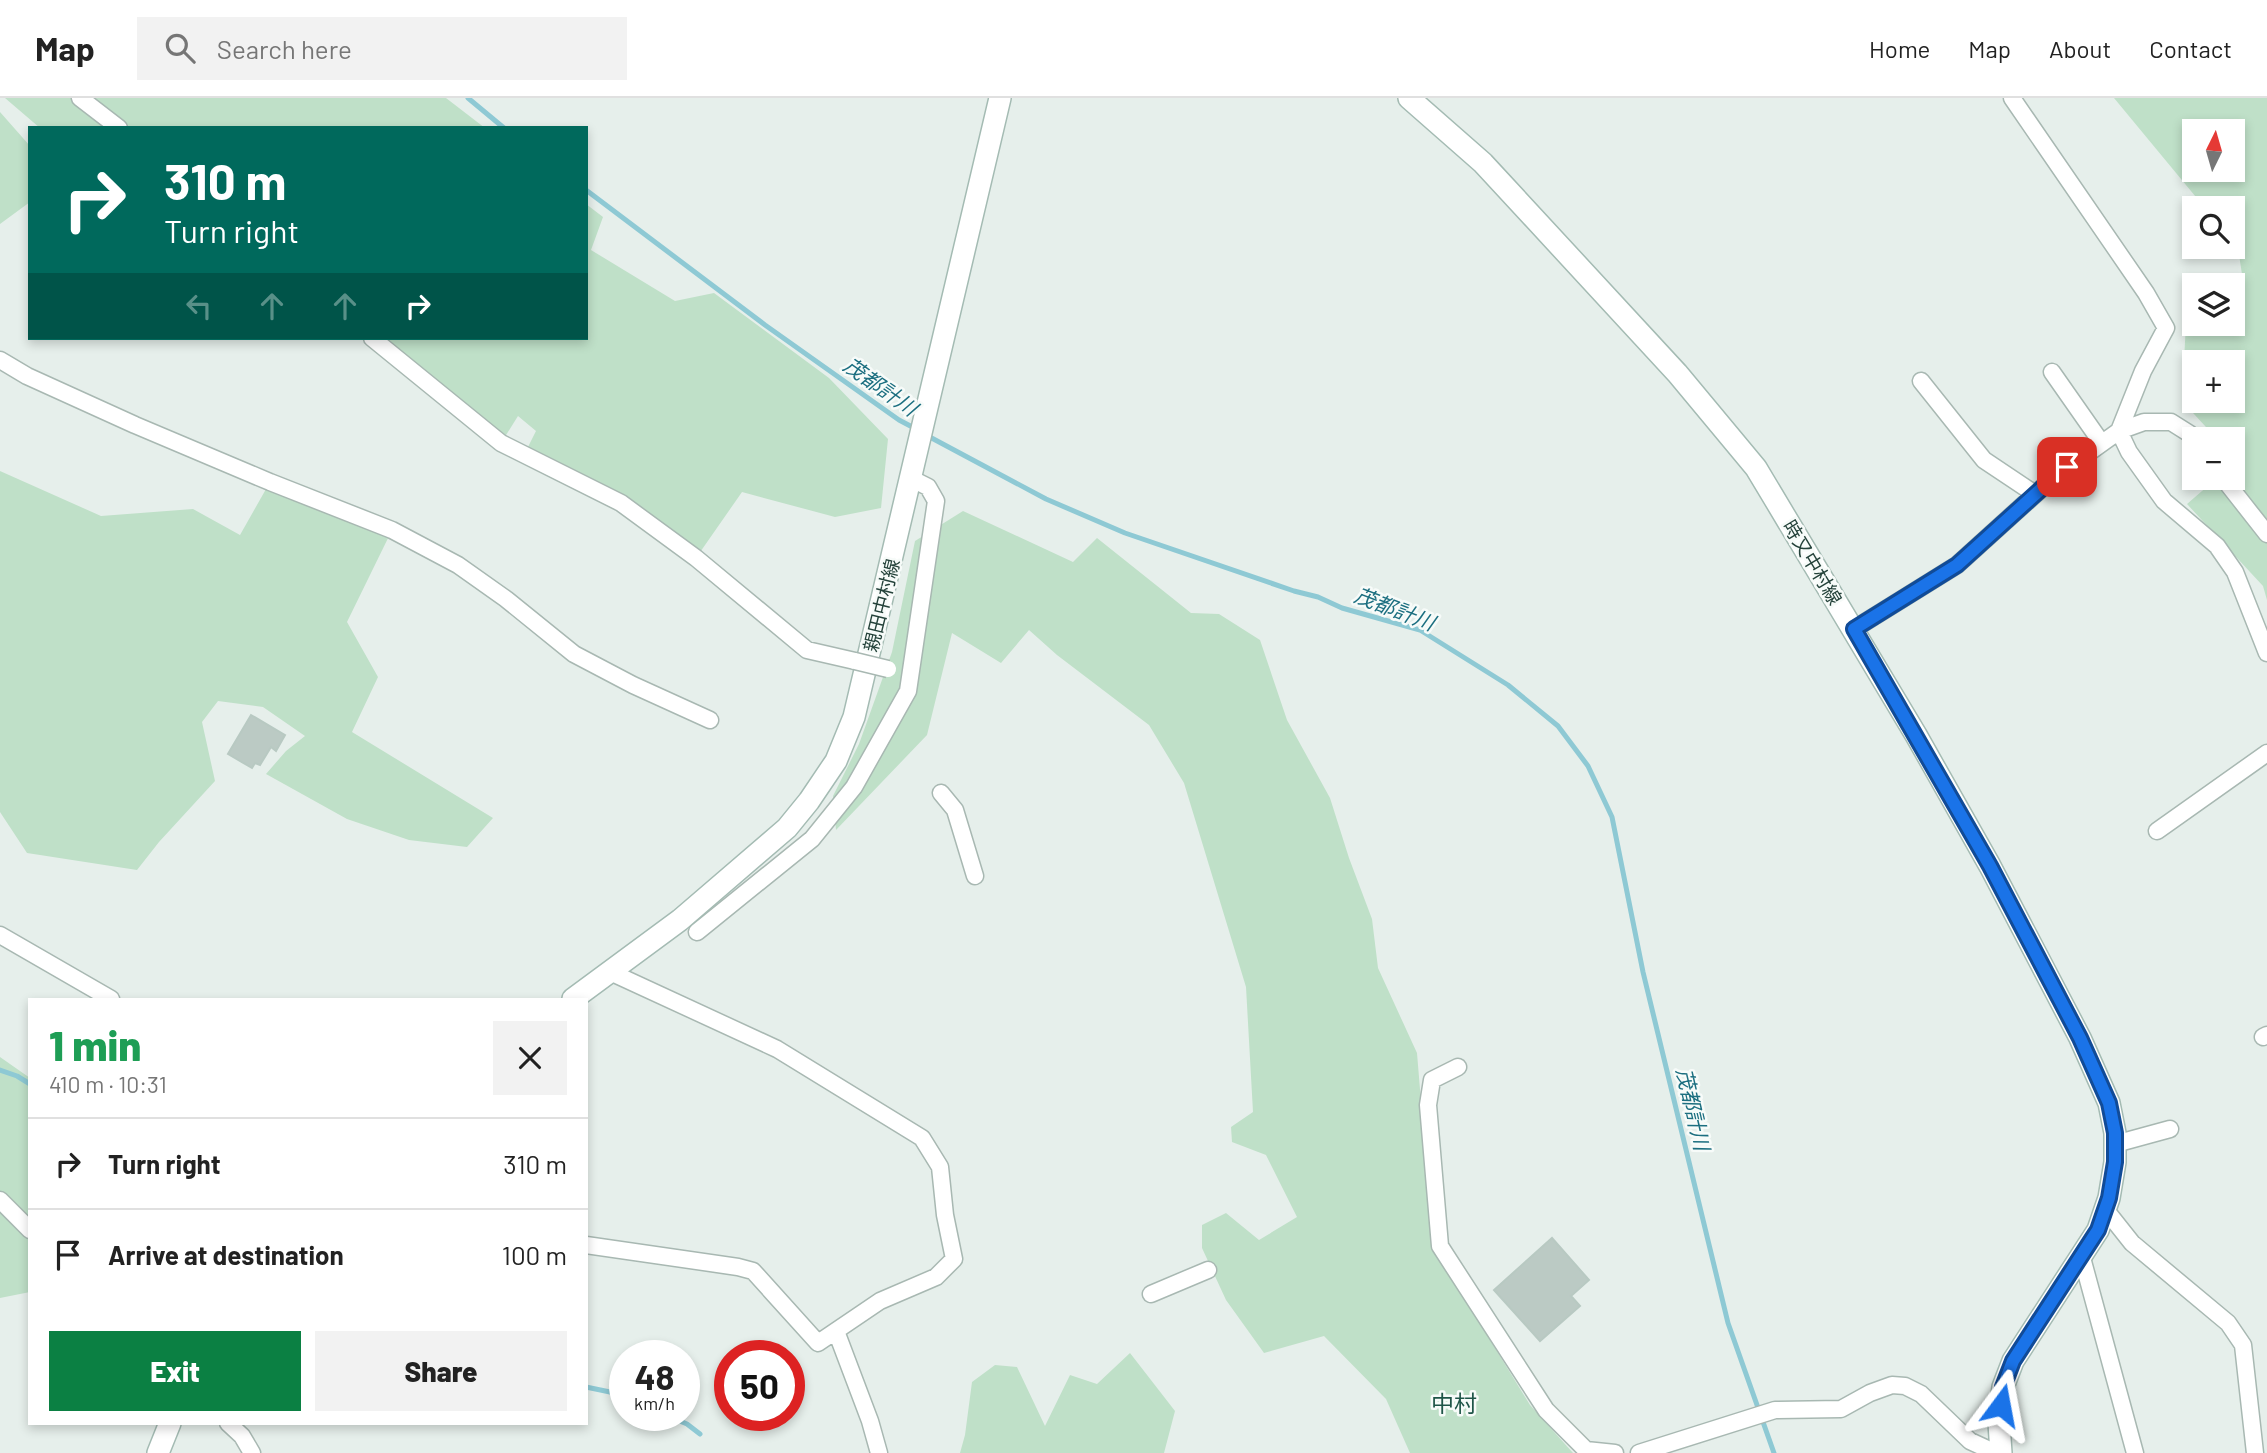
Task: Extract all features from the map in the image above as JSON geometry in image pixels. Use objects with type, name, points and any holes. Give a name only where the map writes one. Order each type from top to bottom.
[{"type":"main road","name":"親田中村線","points":[[574,998],[680,920],[787,828],[836,761],[854,717],[1000,98]]},
{"type":"main road","name":"時又中村線","points":[[1409,98],[1483,163],[1677,373],[1756,468],[1854,629],[1990,866],[2080,1038],[2109,1103],[2115,1162],[2105,1209],[2098,1230],[2013,1361],[2003,1387],[1999,1423],[2001,1453]]},
{"type":"main road","points":[[158,1453],[169,1425]]},
{"type":"street","points":[[80,98],[116,126]]},
{"type":"street","points":[[2012,98],[2146,293],[2166,328],[2143,371],[2119,431],[2129,452],[2164,501],[2217,546],[2235,572],[2267,653]]},
{"type":"street","points":[[374,340],[501,443],[621,503],[696,558],[807,650],[912,674]]},
{"type":"street","points":[[0,360],[27,376],[135,425],[392,530],[458,565],[506,599],[574,654],[633,685],[710,720]]},
{"type":"street","points":[[2052,372],[2101,442]]},
{"type":"street","points":[[1921,380],[1984,460],[2035,494]]},
{"type":"street","points":[[1854,629],[1957,565],[2035,494],[2119,431],[2144,422],[2171,422],[2182,429]]},
{"type":"street","points":[[697,932],[812,839],[854,787],[908,691],[936,501],[928,487],[912,479]]},
{"type":"street","points":[[2232,490],[2267,534]]},
{"type":"street","points":[[2157,831],[2267,753]]},
{"type":"street","points":[[941,793],[955,810],[975,876]]},
{"type":"street","points":[[0,935],[109,998]]},
{"type":"street","points":[[588,1245],[753,1271],[818,1343],[880,1301],[936,1276],[954,1259],[945,1214],[940,1167],[922,1138],[777,1049],[608,971]]},
{"type":"street","points":[[1458,1067],[1432,1080],[1427,1105],[1440,1246],[1546,1410],[1586,1450],[1615,1453]]},
{"type":"street","points":[[2115,1144],[2170,1129]]},
{"type":"street","points":[[0,1200],[28,1228]]},
{"type":"street","points":[[2105,1209],[2132,1243],[2228,1323],[2243,1345],[2255,1453]]},
{"type":"street","points":[[2081,1254],[2135,1453]]},
{"type":"street","points":[[1152,1294],[1208,1270]]},
{"type":"street","points":[[836,1331],[870,1421],[879,1453]]},
{"type":"street","points":[[1639,1453],[1775,1410],[1842,1409],[1870,1393],[1892,1385],[1921,1394],[1970,1441],[1996,1453]]},
{"type":"street","points":[[230,1425],[242,1436],[251,1453]]},
{"type":"green space","points":[[5,98],[446,98],[482,126],[38,126]]},
{"type":"green space","points":[[2114,98],[2267,98],[2267,600],[2263,586],[2187,504],[2203,490],[2245,490],[2245,427],[2206,427],[2193,413],[2245,413],[2245,350],[2185,350],[2185,336],[2245,336],[2245,273],[2242,273],[2240,259],[2245,259],[2245,196],[2195,196],[2183,182],[2245,182],[2245,119],[2182,119],[2182,180]]},
{"type":"green space","points":[[0,112],[28,144],[28,203],[0,224]]},
{"type":"green space","points":[[588,206],[603,217],[591,250],[675,301],[714,293],[829,378],[888,439],[881,508],[835,517],[742,492],[696,558],[621,503],[524,455],[536,431],[518,416],[501,443],[376,340],[588,340]]},
{"type":"green space","points":[[0,471],[101,516],[193,509],[240,535],[270,482],[392,530],[347,622],[378,677],[352,732],[493,818],[467,847],[409,840],[347,819],[266,774],[286,751],[305,736],[263,707],[218,701],[202,722],[215,781],[137,870],[27,853],[0,812]]},
{"type":"green space","points":[[963,511],[1073,562],[1097,538],[1191,613],[1219,614],[1260,640],[1287,720],[1330,798],[1372,919],[1378,968],[1417,1053],[1433,1247],[1530,1405],[1573,1453],[1410,1453],[1386,1399],[1324,1336],[1264,1353],[1226,1300],[1202,1248],[1202,1225],[1226,1213],[1259,1240],[1297,1217],[1266,1155],[1232,1142],[1231,1127],[1253,1112],[1246,987],[1184,783],[1149,725],[1057,655],[1029,630],[1001,663],[952,633],[927,735],[836,830],[833,796],[859,744],[892,652],[915,541]]},
{"type":"green space","points":[[0,1057],[28,1077],[28,1292],[0,1298]]},
{"type":"green space","points":[[1130,1353],[1175,1411],[1164,1453],[960,1453],[972,1382],[995,1365],[1017,1367],[1045,1426],[1070,1375],[1097,1384]]},
{"type":"building","points":[[251,715],[285,735],[276,751],[271,747],[260,765],[255,763],[252,768],[228,754]]},
{"type":"building","points":[[1552,1238],[1589,1280],[1571,1296],[1580,1306],[1540,1341],[1494,1290]]},
{"type":"waterway","name":"茂都計川","points":[[468,98],[502,126]]},
{"type":"waterway","name":"茂都計川","points":[[588,192],[765,325],[899,420],[918,430]]},
{"type":"waterway","name":"茂都計川","points":[[926,435],[1046,499],[1125,533],[1318,597],[1342,608],[1420,630],[1508,685],[1558,726],[1588,766],[1612,817],[1643,972],[1728,1323],[1774,1453]]},
{"type":"waterway","points":[[0,1070],[28,1083]]},
{"type":"waterway","points":[[588,1387],[609,1392]]},
{"type":"waterway","points":[[696,1431],[700,1434]]},
{"type":"district","name":"中村","points":[[1454,1403]]},
{"type":"route","points":[[2001,1405],[2003,1387],[2013,1361],[2098,1230],[2109,1198],[2115,1162],[2115,1133],[2109,1103],[2080,1038],[1990,866],[1854,629],[1957,565],[2067,467]]}]
